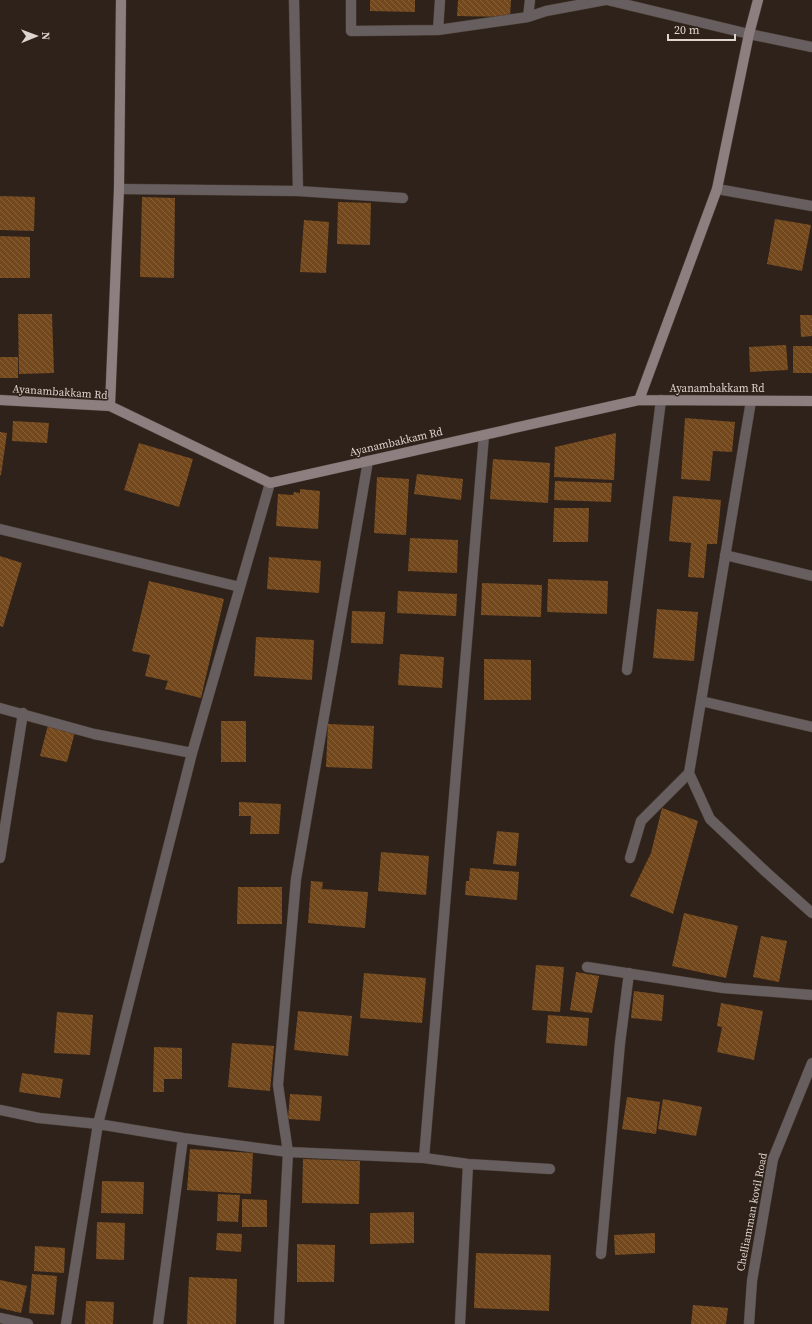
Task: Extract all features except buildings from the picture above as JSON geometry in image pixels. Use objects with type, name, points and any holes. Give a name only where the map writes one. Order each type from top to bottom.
[{"type":"street","points":[[110,406],[119,189],[121,0]]},
{"type":"street","points":[[294,0],[298,191]]},
{"type":"street","points":[[352,0],[351,31],[438,30],[528,17],[546,11],[606,0],[749,34],[812,47]]},
{"type":"street","points":[[438,30],[440,0]]},
{"type":"street","points":[[528,17],[530,0]]},
{"type":"street","points":[[639,400],[717,189],[749,34],[758,0]]},
{"type":"street","points":[[119,189],[298,191],[403,198]]},
{"type":"street","points":[[717,189],[812,206]]},
{"type":"street","name":"Ayanambakkam Rd","points":[[0,400],[110,406],[270,483],[639,400],[812,401]]},
{"type":"street","points":[[627,670],[661,400]]},
{"type":"street","points":[[630,858],[641,821],[688,773],[751,400]]},
{"type":"street","points":[[424,1158],[484,435]]},
{"type":"street","points":[[279,1324],[288,1152],[278,1085],[296,879],[368,461]]},
{"type":"street","points":[[66,1324],[98,1124],[192,753],[270,483]]},
{"type":"street","points":[[0,528],[240,587]]},
{"type":"street","points":[[725,555],[812,576]]},
{"type":"street","points":[[701,701],[812,727]]},
{"type":"street","points":[[0,708],[23,713],[94,734],[192,753]]},
{"type":"street","points":[[0,858],[23,713]]},
{"type":"street","points":[[688,773],[710,819],[812,913]]},
{"type":"street","points":[[587,967],[723,988],[812,995]]},
{"type":"street","points":[[601,1254],[620,1043],[629,974]]},
{"type":"street","name":"Chelliamman kovil Road","points":[[749,1324],[752,1281],[773,1159],[812,1063]]},
{"type":"street","points":[[0,1110],[39,1118],[98,1124],[182,1138],[288,1152],[424,1158],[468,1164],[550,1169]]},
{"type":"street","points":[[158,1324],[182,1138]]},
{"type":"street","points":[[460,1324],[468,1164]]},
{"type":"street","points":[[0,1318],[28,1324]]}]
